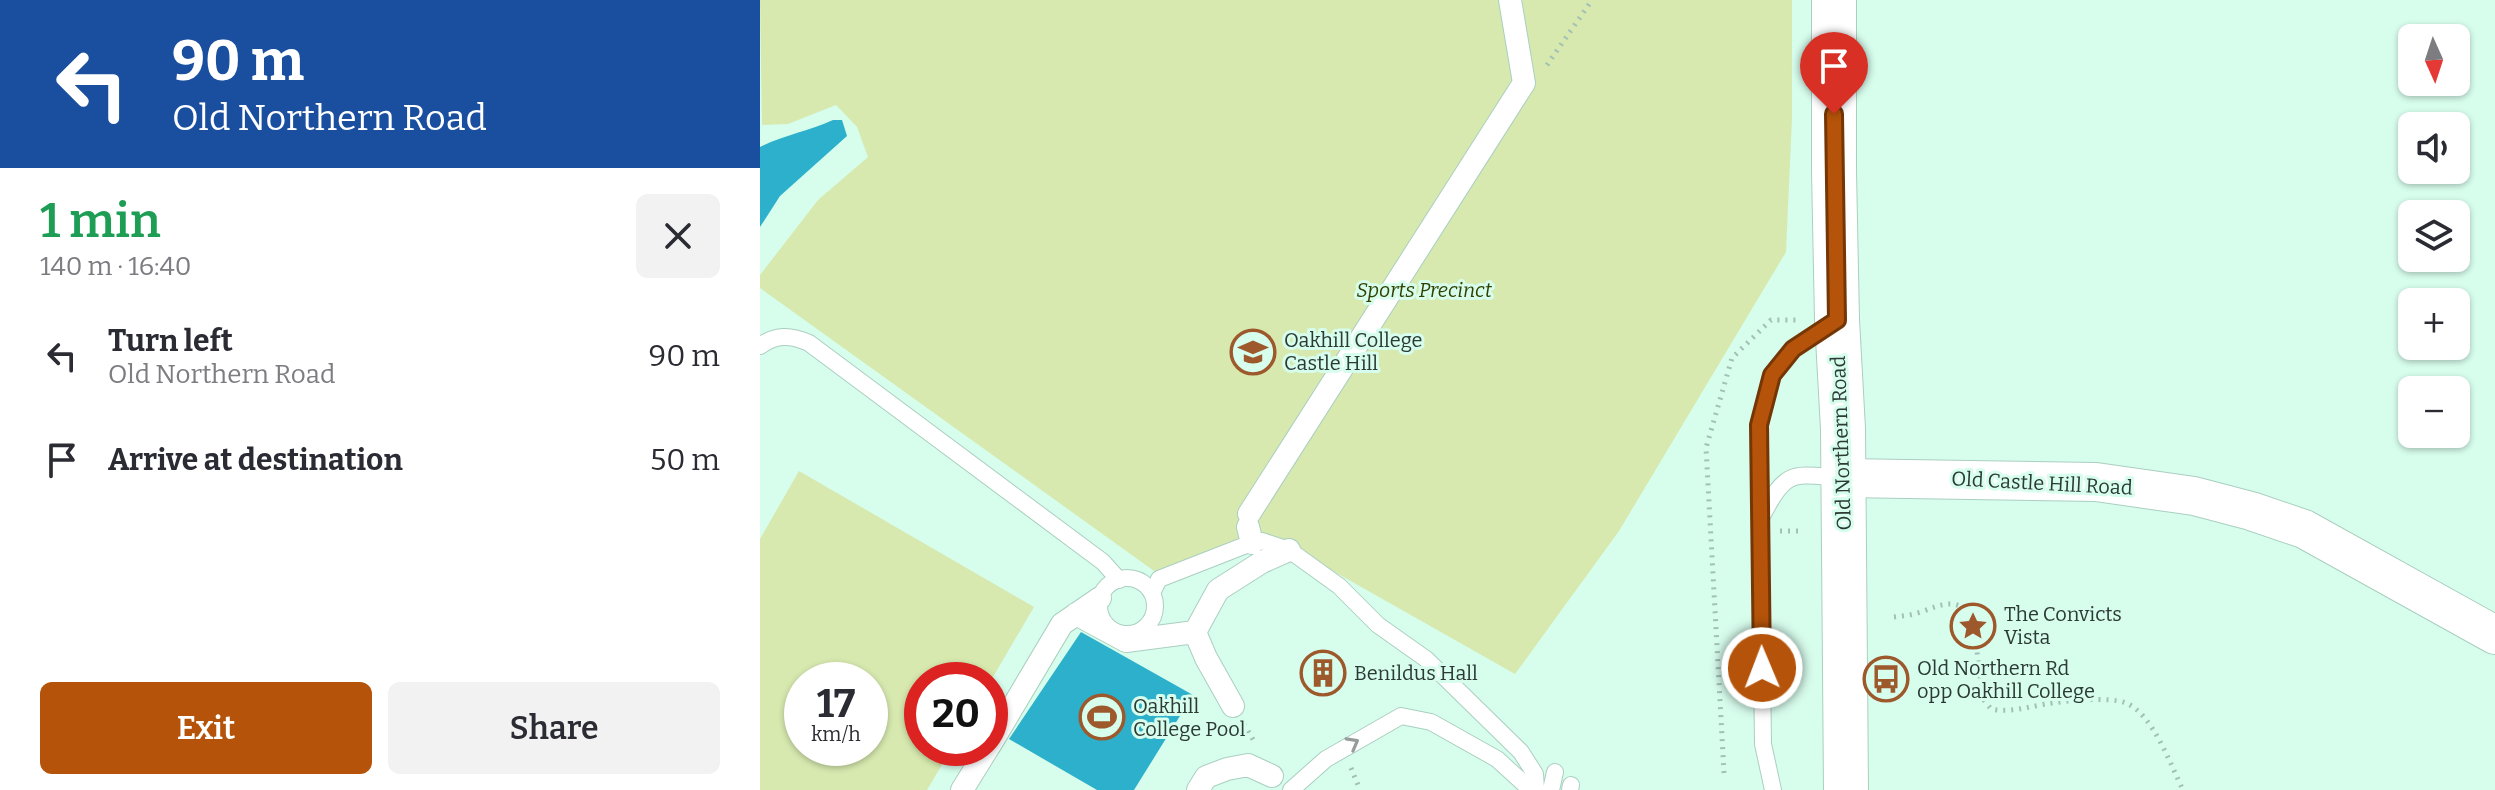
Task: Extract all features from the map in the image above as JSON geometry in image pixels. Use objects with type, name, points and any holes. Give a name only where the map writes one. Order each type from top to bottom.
[{"type":"main road","name":"Old Northern Road","points":[[1834,0],[1818,320],[1844,478],[1846,790]]},
{"type":"street","points":[[1250,528],[1524,83],[1510,0]]},
{"type":"street","name":"Old Castle Hill Road","points":[[1844,478],[2096,482],[2194,496],[2304,529],[2495,635]]},
{"type":"street","points":[[1195,632],[1218,590],[1262,562],[1289,550]]},
{"type":"street","points":[[1008,714],[1062,624],[1100,598]]},
{"type":"street","points":[[1076,614],[1126,641],[1195,632]]},
{"type":"street","points":[[1195,632],[1233,706]]},
{"type":"street","points":[[1198,790],[1206,777],[1248,765],[1272,776]]},
{"type":"street","points":[[962,790],[977,766]]},
{"type":"lane","points":[[1773,790],[1763,744],[1759,425],[1772,375],[1818,320]]},
{"type":"lane","points":[[760,346],[785,336],[809,343],[1103,562],[1119,580]]},
{"type":"lane","points":[[1760,521],[1783,481],[1796,475],[1844,478]]},
{"type":"lane","points":[[1152,593],[1135,580],[1119,580],[1111,584],[1100,598],[1100,616],[1112,630],[1129,634],[1146,627],[1154,611],[1152,593],[1159,579],[1250,528],[1262,541],[1289,550],[1339,586],[1378,625],[1426,659],[1521,752],[1535,774],[1534,790]]},
{"type":"lane","points":[[1291,790],[1326,759],[1401,716],[1431,722],[1497,759],[1534,790]]},
{"type":"lane","points":[[1551,790],[1555,772]]},
{"type":"path","points":[[1524,83],[1544,69],[1592,0]]},
{"type":"path","points":[[1724,773],[1706,448],[1732,358],[1771,320],[1818,320]]},
{"type":"path","points":[[1775,531],[1801,531]]},
{"type":"path","points":[[1894,617],[1916,614],[1941,604],[1956,603],[1968,610],[1973,620],[1983,699],[1991,709],[2004,712],[2050,703],[2101,700],[2126,703],[2141,713],[2155,734],[2183,790]]},
{"type":"path","points":[[1349,764],[1360,790]]},
{"type":"green space","name":"Sports Precinct","points":[[760,0],[1792,0],[1792,118],[1786,252],[1619,531],[1515,674],[1280,541],[1168,581],[760,288],[760,275],[818,200],[868,157],[857,127],[836,105],[788,124],[762,125]]},
{"type":"green space","points":[[799,471],[1034,607],[1002,662],[904,662],[904,766],[941,766],[927,790],[760,790],[760,539]]},
{"type":"water","points":[[833,120],[842,120],[847,136],[780,196],[760,227],[760,147]]},
{"type":"water","name":"Oakhill College Pool","points":[[1081,632],[1193,695],[1134,790],[1097,790],[1009,739]]},
{"type":"place","name":"Oakhill College Castle Hill","points":[[1253,352]]},
{"type":"place","name":"The Convicts Vista","points":[[1973,626]]},
{"type":"place","name":"Benildus Hall","points":[[1323,673]]},
{"type":"place","name":"Old Northern Rd opp Oakhill College","points":[[1886,679]]},
{"type":"place","name":"Oakhill College Pool","points":[[1102,717]]},
{"type":"route","points":[[1762,668],[1759,425],[1772,375],[1793,349],[1837,320],[1834,114]]}]
